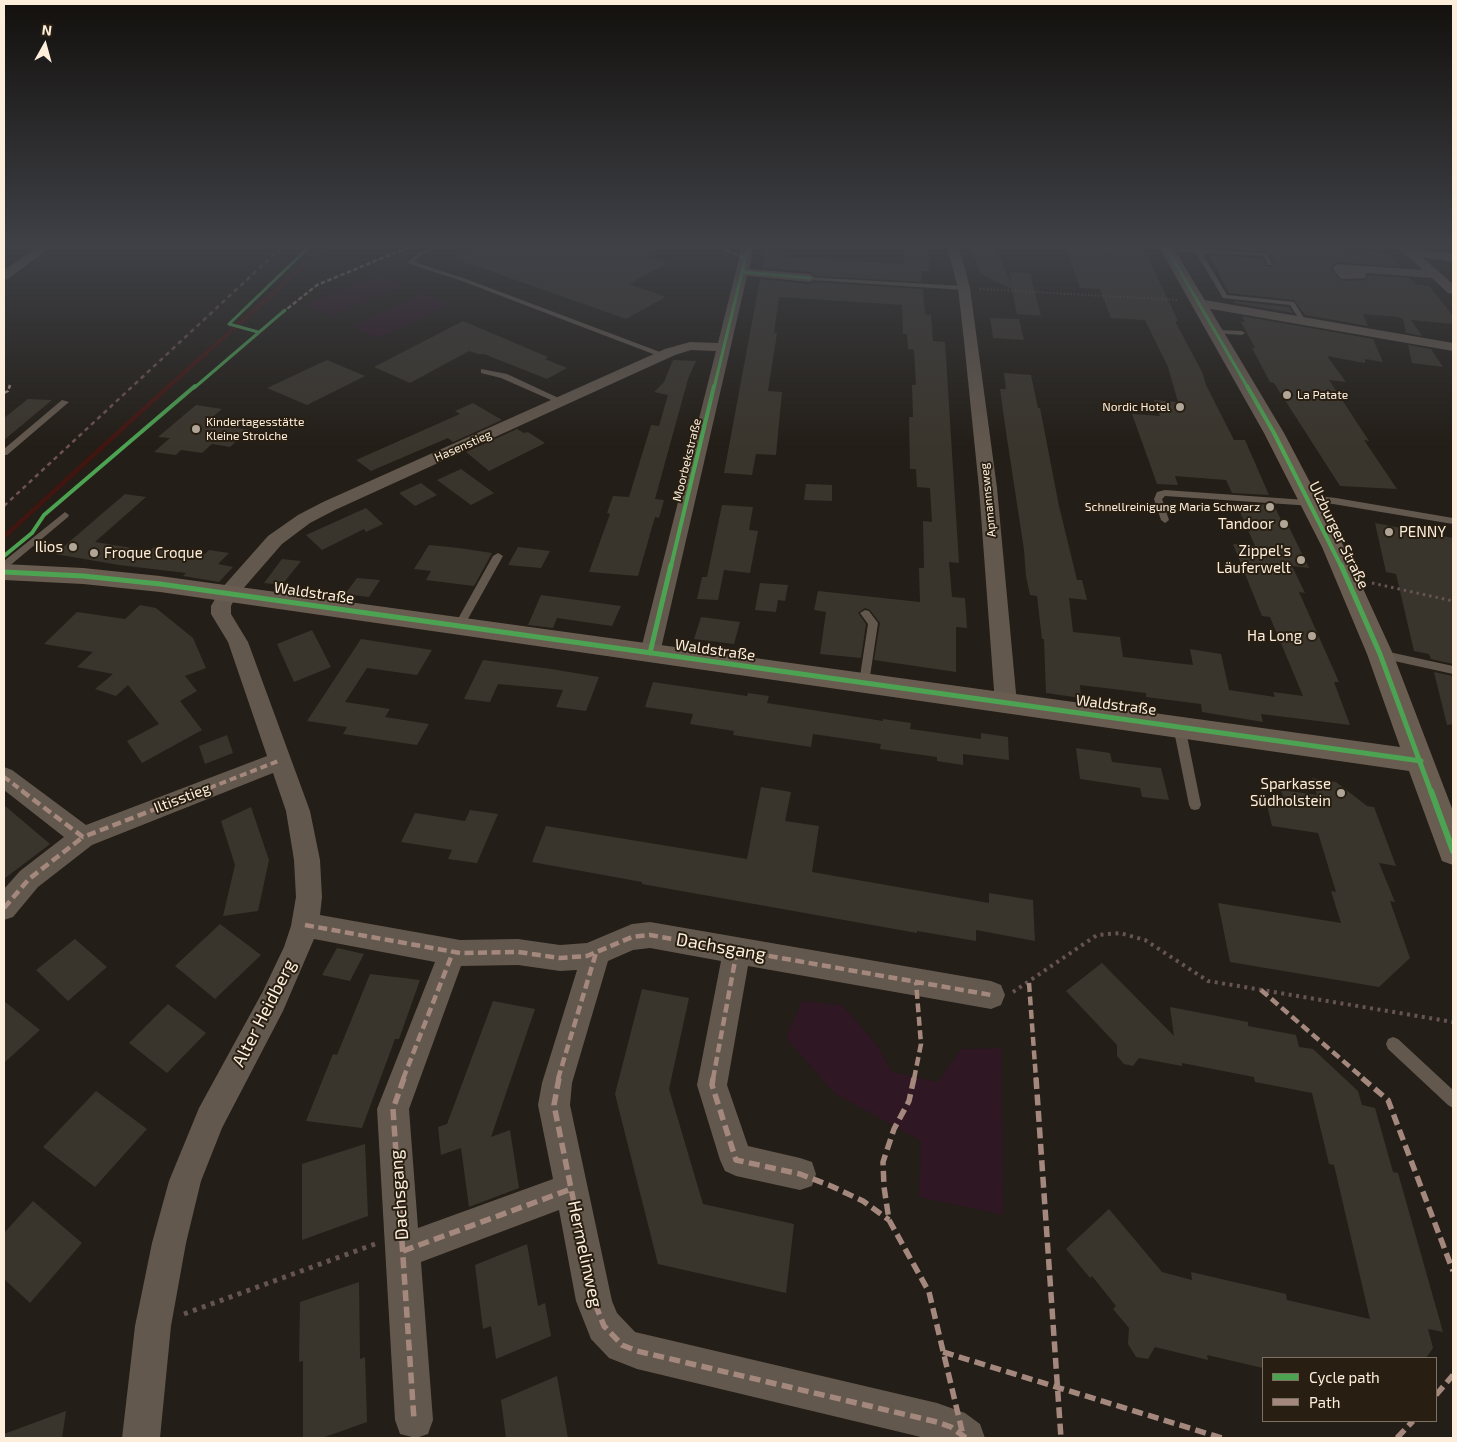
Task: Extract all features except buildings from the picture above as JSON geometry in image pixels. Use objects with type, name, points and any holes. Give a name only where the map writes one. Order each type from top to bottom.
[{"type":"street","name":"Moorbekstraße","points":[[650,653],[732,314]]},
{"type":"street","name":"Apmannsweg","points":[[968,314],[988,488],[1006,704]]},
{"type":"street","name":"Ulzburger Straße","points":[[1206,314],[1310,501],[1347,578],[1380,654],[1453,851]]},
{"type":"street","points":[[1264,314],[1453,346]]},
{"type":"street","name":"Hasenstieg","points":[[228,594],[275,540],[304,519],[664,355],[690,346],[725,347]]},
{"type":"street","name":"Waldstraße","points":[[4,572],[120,580],[228,594],[1421,761]]},
{"type":"street","name":"Alter Heidberg","points":[[141,1438],[153,1326],[169,1243],[185,1181],[210,1119],[273,1001],[296,950],[305,925],[309,897],[307,860],[298,811],[238,642],[221,614],[221,606],[228,594]]},
{"type":"street","name":"Iltisstieg","points":[[4,908],[29,879],[83,837],[281,760]]},
{"type":"street","points":[[4,777],[83,837]]},
{"type":"street","name":"Dachsgang","points":[[305,925],[466,954],[518,952],[560,958],[580,957],[596,953],[628,938],[646,935],[991,995]]},
{"type":"street","points":[[737,950],[712,1086],[736,1160],[800,1174]]},
{"type":"street","name":"Dachsgang","points":[[414,1420],[394,1103],[453,952]]},
{"type":"street","name":"Hermelinweg","points":[[596,953],[555,1090],[555,1112],[596,1310],[604,1326],[622,1345],[647,1353],[937,1422],[951,1427],[966,1438]]},
{"type":"street","points":[[402,1242],[571,1189]]},
{"type":"lane","points":[[555,314],[664,355]]},
{"type":"lane","points":[[1299,314],[1303,321]]},
{"type":"lane","points":[[1216,332],[1242,333]]},
{"type":"lane","points":[[484,371],[504,376],[562,401]]},
{"type":"lane","points":[[4,454],[65,402]]},
{"type":"lane","points":[[1165,520],[1158,499],[1160,494],[1165,493],[1336,501],[1453,521]]},
{"type":"lane","points":[[4,566],[65,515]]},
{"type":"lane","points":[[459,626],[498,556]]},
{"type":"lane","points":[[864,683],[874,622],[868,619],[865,613]]},
{"type":"lane","points":[[1380,654],[1453,670]]},
{"type":"lane","points":[[1179,726],[1195,805]]},
{"type":"lane","points":[[1393,1044],[1453,1100]]},
{"type":"path","points":[[229,324],[258,332]]},
{"type":"path","points":[[1347,578],[1453,601]]},
{"type":"path","points":[[991,995],[1006,995],[1029,983],[1097,935],[1120,933],[1145,940],[1208,981],[1453,1022]]},
{"type":"path","points":[[153,1326],[402,1242]]},
{"type":"shaded area","points":[[325,314],[337,314],[331,317]]},
{"type":"shaded area","points":[[378,314],[430,314],[379,338],[352,326]]},
{"type":"shaded area","points":[[802,1001],[842,1005],[876,1044],[892,1072],[938,1082],[961,1049],[1001,1048],[1003,1215],[919,1197],[921,1141],[834,1093],[786,1038]]},
{"type":"waterway","points":[[167,388],[250,314]]},
{"type":"waterway","points":[[6,535],[169,386]]},
{"type":"railway","points":[[4,506],[210,314]]},
{"type":"marked path","points":[[4,393],[8,391],[10,385]]},
{"type":"marked path","points":[[4,777],[83,837],[281,760]]},
{"type":"marked path","points":[[4,908],[29,879],[83,837]]},
{"type":"marked path","points":[[305,925],[460,953],[518,952],[560,958],[587,956],[632,937],[650,935],[991,995]]},
{"type":"marked path","points":[[737,950],[712,1085],[736,1160],[800,1174],[831,1186],[863,1201],[889,1220]]},
{"type":"marked path","points":[[414,1420],[393,1109],[453,952]]},
{"type":"marked path","points":[[596,953],[557,1083],[554,1105],[594,1301],[604,1326],[622,1345],[637,1351],[937,1422],[951,1427],[966,1438]]},
{"type":"marked path","points":[[916,982],[921,1044],[909,1101],[894,1129],[883,1162],[884,1187],[889,1220],[929,1292],[963,1435]]},
{"type":"marked path","points":[[1029,983],[1061,1438]]},
{"type":"marked path","points":[[1261,990],[1388,1100],[1453,1271]]},
{"type":"marked path","points":[[403,1251],[571,1189]]},
{"type":"marked path","points":[[943,1352],[1222,1438]]},
{"type":"marked path","points":[[1437,1394],[1453,1375]]},
{"type":"marked path","points":[[1397,1438],[1412,1422]]},
{"type":"cycle path","points":[[239,314],[229,324],[258,332]]},
{"type":"cycle path","points":[[4,556],[32,533],[44,515],[280,314]]},
{"type":"cycle path","points":[[650,653],[732,314]]},
{"type":"cycle path","points":[[1205,314],[1274,433],[1333,547],[1380,654],[1453,851]]},
{"type":"cycle path","points":[[4,572],[83,576],[160,584],[1421,761]]},
{"type":"place","name":"La Patate","points":[[1287,395]]},
{"type":"place","name":"Nordic Hotel","points":[[1180,407]]},
{"type":"place","name":"Kindertagesstätte Kleine Strolche","points":[[196,429]]},
{"type":"place","name":"Schnellreinigung Maria Schwarz","points":[[1270,507]]},
{"type":"place","name":"Tandoor","points":[[1284,524]]},
{"type":"place","name":"PENNY","points":[[1389,532]]},
{"type":"place","name":"Ilios","points":[[73,547]]},
{"type":"place","name":"Froque Croque","points":[[94,553]]},
{"type":"place","name":"Zippel's Läuferwelt","points":[[1301,560]]},
{"type":"place","name":"Ha Long","points":[[1312,636]]},
{"type":"place","name":"Sparkasse Südholstein","points":[[1341,793]]}]
